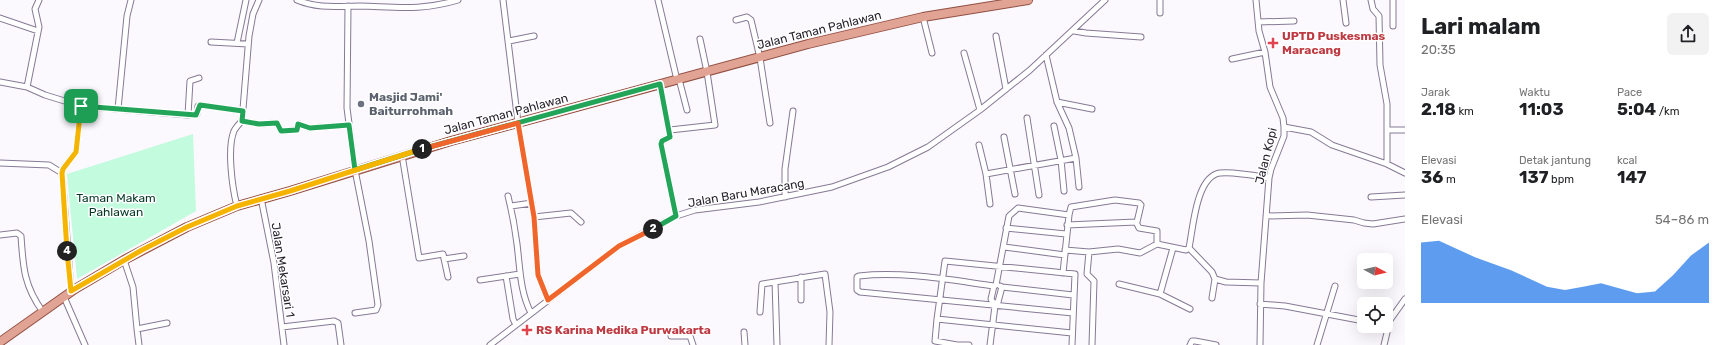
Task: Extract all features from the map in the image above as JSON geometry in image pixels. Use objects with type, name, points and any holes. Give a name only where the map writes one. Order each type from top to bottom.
[{"type":"main road","name":"Jalan Taman Pahlawan","points":[[0,342],[71,291],[124,260],[187,227],[237,206],[261,198],[402,155],[808,44],[923,17],[1011,1],[1028,0]]},
{"type":"street","points":[[27,86],[38,31],[39,22],[35,9],[39,0]]},
{"type":"street","points":[[118,109],[127,16],[132,0]]},
{"type":"street","points":[[236,43],[246,0]]},
{"type":"street","points":[[237,206],[232,189],[231,143],[234,129],[242,121],[248,44],[253,14],[259,0]]},
{"type":"street","points":[[297,0],[322,7],[348,6],[417,8],[432,7],[458,0]]},
{"type":"street","points":[[503,0],[518,123],[534,217],[538,275],[548,300]]},
{"type":"street","points":[[658,0],[687,110]]},
{"type":"street","name":"Jalan Baru Maracang","points":[[490,345],[619,246],[676,216],[695,210],[752,203],[832,187],[888,168],[928,147],[1006,90],[1074,31],[1105,0]]},
{"type":"street","points":[[1160,0],[1160,13]]},
{"type":"street","name":"Jalan Kopi","points":[[1256,0],[1258,22],[1265,52],[1270,87],[1283,118],[1284,127],[1284,136],[1269,178],[1260,283],[1260,345]]},
{"type":"street","points":[[1343,0],[1346,22]]},
{"type":"street","points":[[1372,0],[1372,7],[1379,16],[1379,52],[1387,104],[1387,164]]},
{"type":"street","points":[[1393,0],[1393,26]]},
{"type":"street","points":[[348,6],[346,92],[349,125],[355,170],[370,241],[378,308],[376,310],[355,313]]},
{"type":"street","points":[[736,20],[747,17],[751,20],[760,58],[770,122]]},
{"type":"street","points":[[923,17],[932,53]]},
{"type":"street","points":[[0,18],[38,31]]},
{"type":"street","points":[[1258,22],[1294,21]]},
{"type":"street","points":[[1074,31],[1141,38]]},
{"type":"street","points":[[509,41],[534,36]]},
{"type":"street","points":[[996,36],[1006,90]]},
{"type":"street","points":[[670,130],[715,124],[700,39]]},
{"type":"street","points":[[212,42],[248,44]]},
{"type":"street","points":[[1232,59],[1265,52]]},
{"type":"street","points":[[964,53],[980,110]]},
{"type":"street","points":[[1046,55],[1057,102],[1069,128],[1076,158],[1079,187]]},
{"type":"street","points":[[188,115],[190,81],[199,78]]},
{"type":"street","points":[[0,82],[27,86],[46,95],[81,106],[188,115],[197,114],[198,106],[200,105],[243,111]]},
{"type":"street","points":[[660,84],[670,130],[670,139],[662,141],[661,144],[676,216]]},
{"type":"street","points":[[1057,102],[1092,109]]},
{"type":"street","points":[[71,291],[62,173],[63,169],[76,152],[81,106]]},
{"type":"street","points":[[785,197],[785,169],[793,111]]},
{"type":"street","points":[[1027,118],[1039,196]]},
{"type":"street","points":[[242,121],[259,124],[277,123],[281,131],[297,130],[298,124],[310,128],[349,125]]},
{"type":"street","points":[[1054,126],[1061,160],[1064,191]]},
{"type":"street","points":[[1284,127],[1311,132],[1332,145],[1387,164],[1405,173]]},
{"type":"street","points":[[1388,130],[1405,130]]},
{"type":"street","points":[[1004,137],[1015,194]]},
{"type":"street","points":[[980,145],[990,204]]},
{"type":"street","points":[[402,155],[419,258],[441,254],[444,259],[448,277]]},
{"type":"street","points":[[986,174],[1035,164],[1076,158]]},
{"type":"street","points":[[0,163],[49,165],[62,173]]},
{"type":"street","points":[[1189,248],[1199,195],[1208,179],[1217,173],[1230,172],[1269,178]]},
{"type":"street","points":[[1371,197],[1405,195]]},
{"type":"street","points":[[508,196],[511,206],[520,274],[526,302],[531,314]]},
{"type":"street","name":"Jalan Mekarsari 1","points":[[261,198],[274,263],[284,345]]},
{"type":"street","points":[[1063,273],[1066,234],[1070,209],[1073,206],[1120,200],[1140,204],[1137,222],[1139,228],[1157,232],[1157,244]]},
{"type":"street","points":[[511,206],[532,203]]},
{"type":"street","points":[[995,304],[991,299],[997,286],[1008,216],[1018,208],[1069,215]]},
{"type":"street","points":[[534,217],[571,213],[581,222]]},
{"type":"street","points":[[1266,216],[1307,215],[1354,220],[1374,224],[1405,219]]},
{"type":"street","points":[[1068,225],[1137,222]]},
{"type":"street","points":[[1006,228],[1066,234]]},
{"type":"street","points":[[0,235],[17,233],[21,236],[25,277],[28,286],[43,312]]},
{"type":"street","points":[[1004,247],[1065,252],[1089,252],[1118,249],[1140,253],[1157,244],[1186,250],[1189,248]]},
{"type":"street","points":[[1160,294],[1173,248]]},
{"type":"street","points":[[1189,248],[1212,272],[1215,279],[1212,298]]},
{"type":"street","points":[[1089,252],[1087,274],[1094,281],[1092,345]]},
{"type":"street","points":[[444,259],[464,256]]},
{"type":"street","points":[[124,260],[133,287],[139,345]]},
{"type":"street","points":[[969,345],[938,343],[936,341],[939,299],[945,261],[1075,275],[1072,345]]},
{"type":"street","points":[[480,280],[520,274]]},
{"type":"street","points":[[760,312],[761,285],[825,274],[830,312],[829,345]]},
{"type":"street","points":[[1073,295],[942,279],[881,274],[857,277],[857,290],[859,292],[995,304],[1073,313]]},
{"type":"street","points":[[506,276],[511,311],[516,325]]},
{"type":"street","points":[[801,277],[802,300]]},
{"type":"street","points":[[1215,279],[1226,282],[1260,283]]},
{"type":"street","points":[[774,282],[777,345]]},
{"type":"street","points":[[1119,284],[1160,294],[1190,309]]},
{"type":"street","points":[[990,345],[995,304],[1000,299],[997,286]]},
{"type":"street","points":[[1317,345],[1335,286]]},
{"type":"street","points":[[64,297],[85,345]]},
{"type":"street","points":[[1393,316],[1405,299]]},
{"type":"street","points":[[1260,304],[1285,306],[1357,320]]},
{"type":"street","points":[[937,319],[1072,334]]},
{"type":"street","points":[[282,327],[334,322],[338,323],[341,345]]},
{"type":"street","points":[[137,329],[167,323]]},
{"type":"street","points":[[744,332],[745,345]]},
{"type":"street","points":[[1384,345],[1386,333]]},
{"type":"street","points":[[671,336],[690,336],[693,345]]},
{"type":"street","points":[[1190,345],[1192,341],[1195,341],[1216,345]]},
{"type":"green space","name":"Taman Makam Pahlawan","points":[[193,134],[196,211],[77,279],[67,174]]},
{"type":"place","name":"UPTD Puskesmas Maracang","points":[[1273,43]]},
{"type":"place","name":"Masjid Jami' Baiturrohmah","points":[[361,104]]},
{"type":"place","name":"RS Karina Medika Purwakarta","points":[[527,330]]},
{"type":"route","points":[[81,106],[76,152],[63,169],[62,173],[71,291],[142,250],[187,227],[237,206],[290,191],[402,155],[518,123],[526,162],[534,217],[538,275],[548,300],[619,246],[676,216],[661,144],[662,141],[670,139],[670,137],[660,84],[518,123],[451,141],[402,155],[355,170],[349,125],[310,128],[298,124],[297,130],[281,131],[277,123],[252,124],[242,121],[243,111],[200,105],[198,106],[196,115],[81,106]]}]
